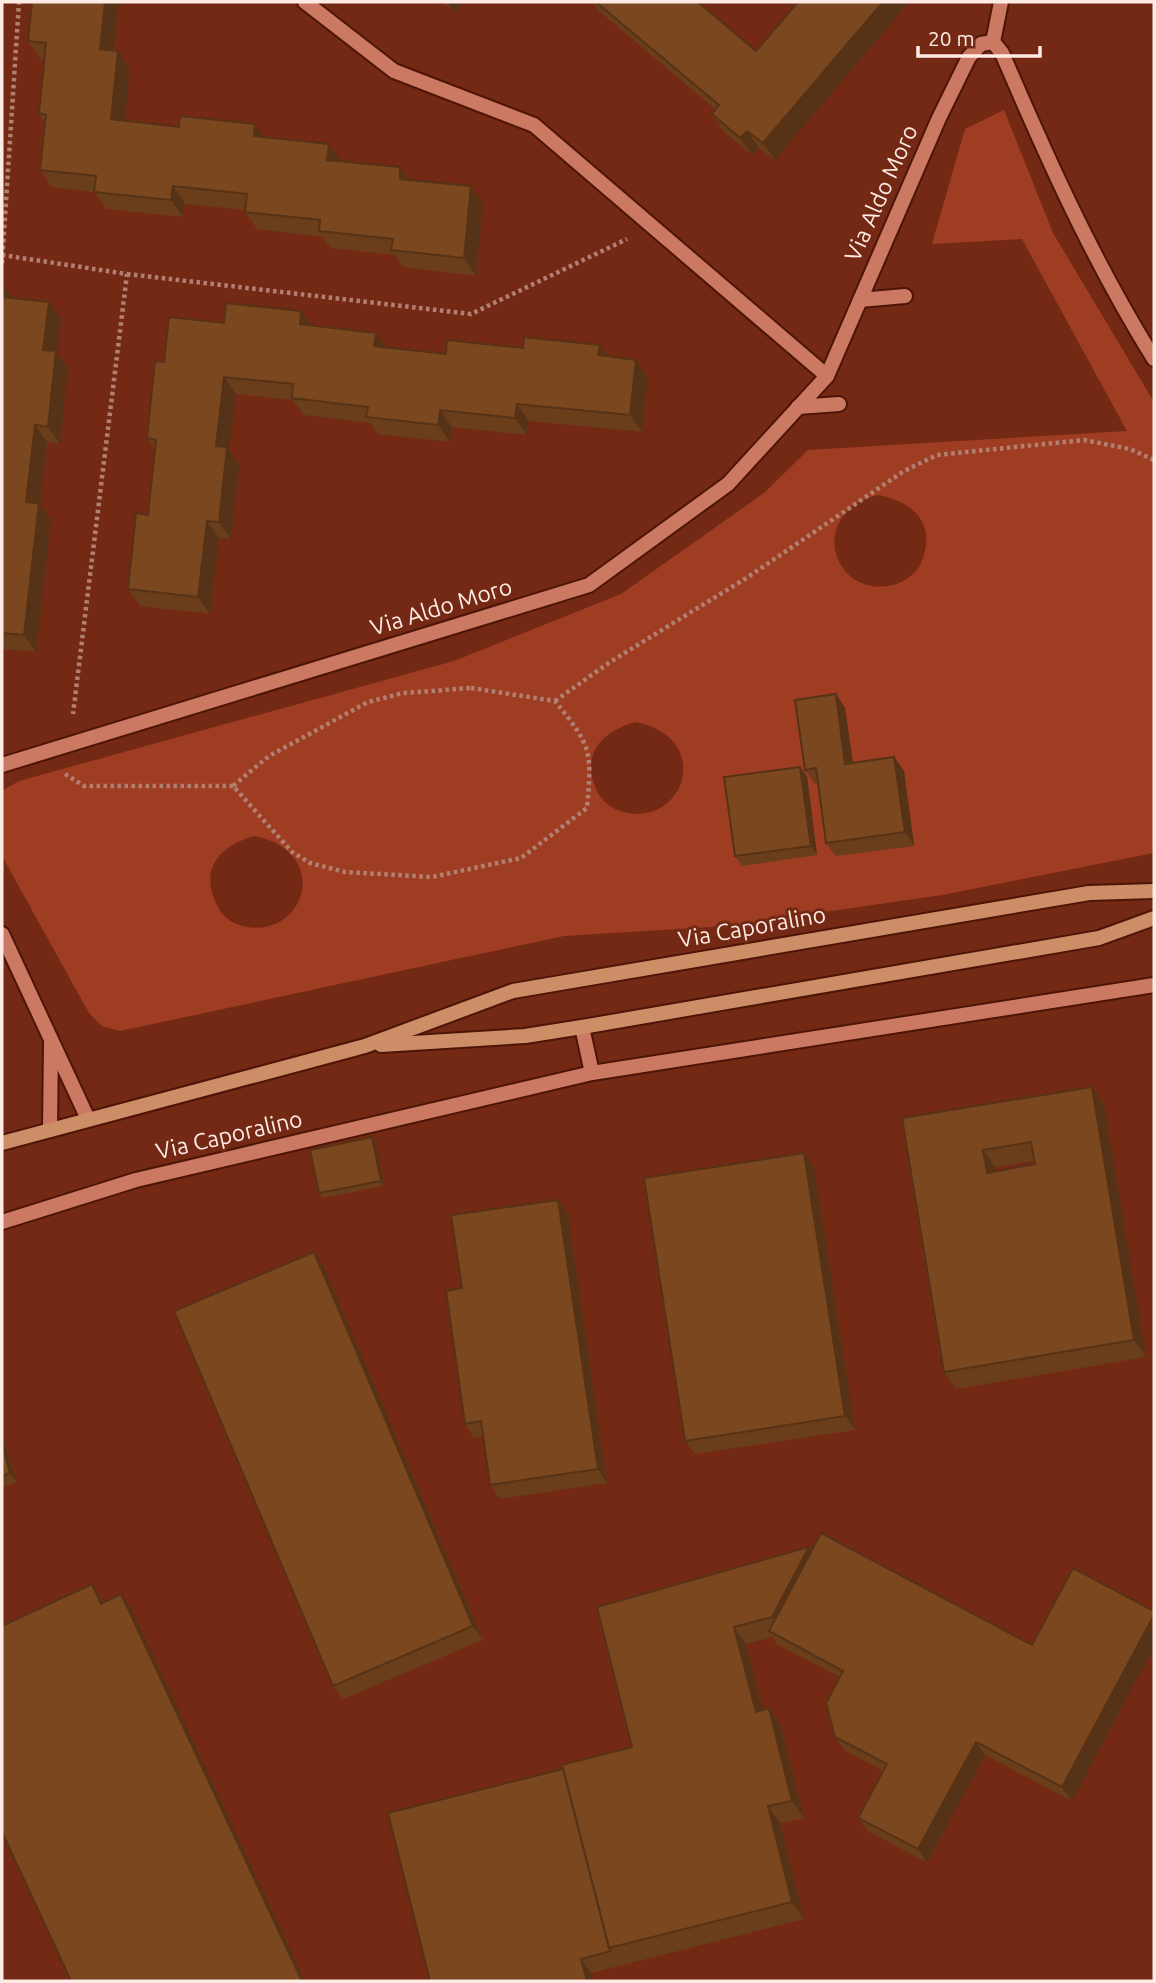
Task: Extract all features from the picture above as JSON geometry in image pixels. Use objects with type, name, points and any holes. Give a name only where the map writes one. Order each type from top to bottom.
[{"type":"street","points":[[305,2],[394,71],[534,125],[827,376]]},
{"type":"street","points":[[1001,2],[993,42],[1002,52],[1056,181],[1125,311],[1154,359]]},
{"type":"street","name":"Via Aldo Moro","points":[[2,765],[589,585],[728,484],[827,376],[969,57],[981,44],[993,42]]},
{"type":"street","points":[[860,300],[905,296]]},
{"type":"street","points":[[798,407],[839,404]]},
{"type":"street","name":"Via Caporalino","points":[[2,1143],[365,1046],[513,991],[1089,893],[1154,891]]},
{"type":"street","name":"Via Caporalino","points":[[365,1046],[525,1036],[582,1027],[1099,938],[1154,918]]},
{"type":"street","points":[[2,934],[88,1119]]},
{"type":"street","name":"Via Caporalino","points":[[2,1222],[136,1181],[592,1073],[1154,985]]},
{"type":"street","points":[[582,1027],[592,1073]]},
{"type":"street","points":[[50,1130],[51,1038]]},
{"type":"path","points":[[2,263],[19,2]]},
{"type":"path","points":[[2,255],[127,274],[471,314],[653,227]]},
{"type":"path","points":[[72,719],[127,274]]},
{"type":"path","points":[[555,701],[610,662],[748,578],[881,485],[937,455],[1084,440],[1130,449],[1154,460]]},
{"type":"path","points":[[58,770],[84,786],[233,786],[269,756],[368,702],[403,694],[471,688],[555,701],[579,731],[591,760],[587,808],[521,858],[432,877],[345,872],[310,863],[292,852],[233,786]]},
{"type":"shaded area","points":[[1004,110],[1053,233],[1154,402],[1154,853],[942,895],[727,926],[564,936],[120,1031],[102,1026],[89,1013],[2,856],[2,791],[19,781],[454,661],[621,594],[764,493],[808,450],[1127,431],[1022,239],[932,244],[965,129]],"holes":[[[878,495],[903,503],[912,510],[919,517],[926,537],[919,567],[906,580],[893,585],[872,586],[855,580],[843,568],[836,552],[835,535],[841,519],[855,505]],[[635,722],[660,731],[675,744],[683,760],[682,777],[676,793],[664,806],[648,813],[619,811],[601,797],[593,780],[592,757],[596,748],[603,739]],[[254,836],[279,845],[294,858],[302,874],[302,891],[296,907],[284,919],[267,927],[238,925],[220,911],[212,894],[210,882],[215,861],[242,840]]]},
{"type":"building","points":[[32,2],[105,2],[100,49],[118,51],[111,119],[179,127],[180,116],[255,124],[254,136],[329,144],[327,160],[400,167],[400,179],[471,186],[464,258],[391,250],[393,239],[319,231],[320,220],[245,212],[247,194],[173,186],[171,200],[94,192],[96,176],[40,170],[46,115],[39,113],[46,43],[28,41]]},
{"type":"building","points":[[596,2],[698,2],[756,51],[798,2],[883,2],[763,143],[747,131],[740,138],[712,114],[719,105]]},
{"type":"building","points":[[2,297],[49,302],[43,350],[56,351],[48,427],[35,425],[26,502],[39,503],[24,635],[2,633]]},
{"type":"building","points":[[226,303],[301,311],[300,324],[376,333],[374,346],[446,354],[447,340],[523,348],[524,337],[600,345],[598,355],[636,360],[630,415],[517,404],[515,418],[440,410],[438,425],[366,417],[368,407],[292,398],[293,384],[224,377],[216,446],[227,447],[219,522],[207,521],[198,597],[128,589],[136,513],[148,515],[156,440],[147,438],[155,361],[164,362],[169,317],[224,323]]},
{"type":"building","points":[[836,694],[845,764],[894,757],[905,832],[826,843],[816,768],[805,770],[795,700]]},
{"type":"building","points":[[800,767],[811,846],[735,856],[724,777]]},
{"type":"building","points":[[1092,1087],[1134,1340],[944,1372],[902,1118]],"holes":[[[1031,1142],[1035,1164],[987,1173],[983,1150]]]},
{"type":"building","points":[[372,1137],[381,1181],[319,1193],[310,1150]]},
{"type":"building","points":[[804,1153],[845,1416],[685,1441],[644,1178]]},
{"type":"building","points":[[558,1200],[598,1469],[490,1485],[481,1421],[465,1424],[446,1291],[462,1288],[451,1215]]},
{"type":"building","points":[[314,1252],[473,1626],[333,1686],[174,1311]]},
{"type":"building","points":[[2,1444],[10,1473],[2,1476]]},
{"type":"building","points":[[821,1533],[1032,1645],[1073,1568],[1154,1611],[1062,1787],[976,1742],[918,1849],[858,1818],[887,1764],[835,1737],[826,1703],[843,1671],[769,1631]]},
{"type":"building","points":[[809,1547],[772,1617],[734,1627],[756,1712],[769,1708],[792,1801],[768,1806],[792,1902],[609,1948],[562,1765],[632,1747],[597,1607]]},
{"type":"building","points":[[92,1584],[101,1604],[121,1594],[302,1981],[71,1981],[2,1832],[2,1626]]},
{"type":"building","points":[[563,1769],[611,1951],[581,1959],[587,1981],[430,1981],[388,1813]]}]
